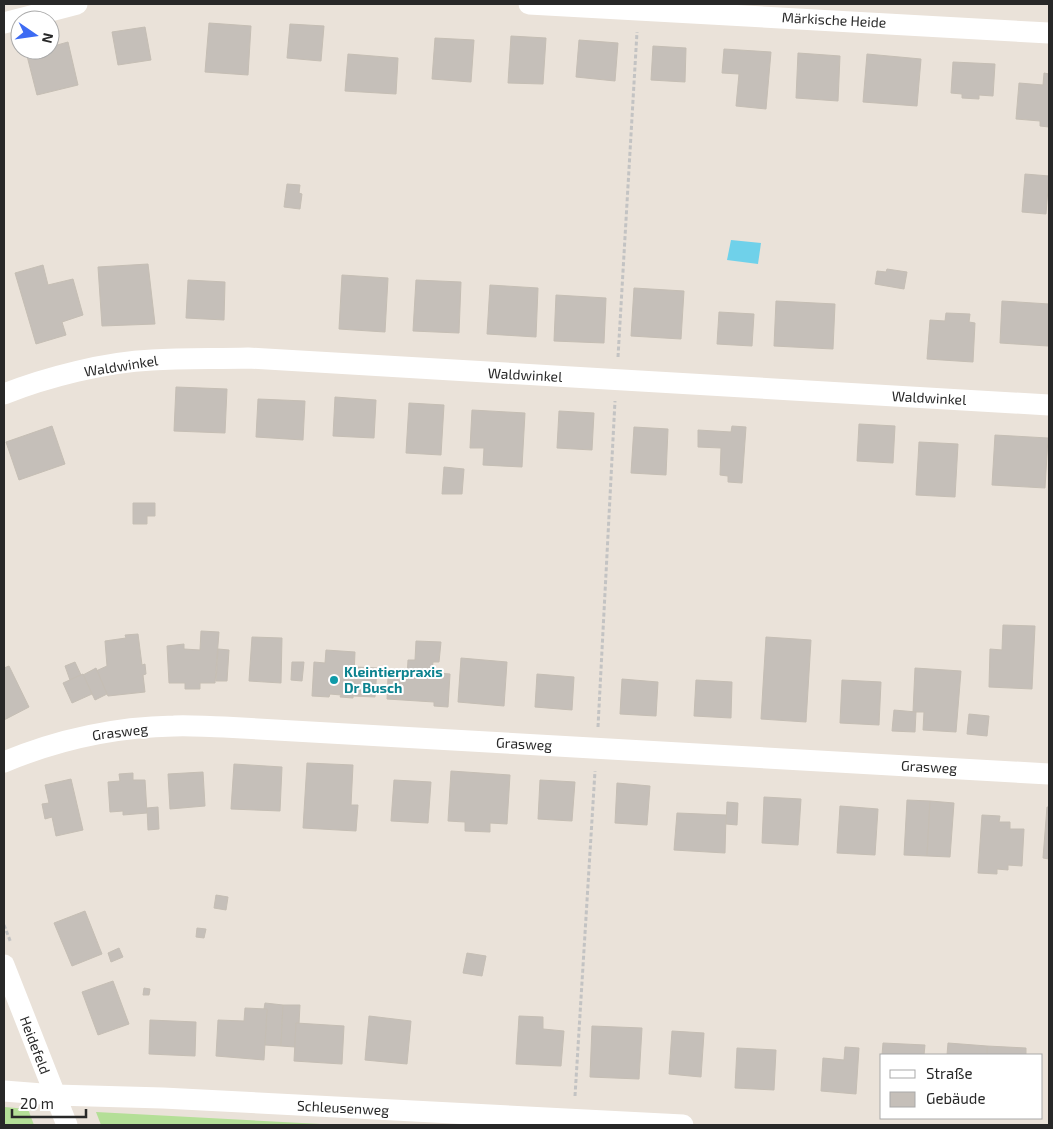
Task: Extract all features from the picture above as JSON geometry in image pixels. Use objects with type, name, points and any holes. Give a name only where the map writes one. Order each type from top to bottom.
[{"type":"street","points":[[4,22],[77,4]]},
{"type":"street","name":"Märkische Heide","points":[[529,4],[1049,33]]},
{"type":"street","name":"Waldwinkel","points":[[4,394],[65,375],[151,360],[248,358],[1049,405]]},
{"type":"street","name":"Grasweg","points":[[4,762],[27,752],[84,736],[128,729],[174,726],[1049,774]]},
{"type":"street","name":"Heidefeld","points":[[4,965],[67,1125]]},
{"type":"street","name":"Schleusenweg","points":[[4,1091],[683,1125]]},
{"type":"path","points":[[574,1119],[639,9]]},
{"type":"green space","points":[[4,1107],[28,1109],[34,1125],[4,1125]]},
{"type":"green space","points":[[96,1112],[340,1125],[101,1125]]},
{"type":"water","points":[[731,240],[761,243],[758,264],[727,260]]},
{"type":"building","points":[[209,23],[251,26],[248,75],[205,72]]},
{"type":"building","points":[[290,24],[324,26],[321,61],[287,58]]},
{"type":"building","points":[[145,27],[151,60],[118,65],[112,32]]},
{"type":"building","points":[[511,36],[546,38],[543,84],[508,83]]},
{"type":"building","points":[[435,38],[474,40],[471,82],[432,79]]},
{"type":"building","points":[[579,40],[618,43],[615,81],[576,77]]},
{"type":"building","points":[[68,42],[78,85],[37,95],[28,60],[60,60],[60,44]]},
{"type":"building","points":[[653,46],[686,48],[685,82],[651,80]]},
{"type":"building","points":[[724,49],[771,52],[766,109],[736,106],[739,74],[722,73]]},
{"type":"building","points":[[798,53],[840,56],[838,101],[796,98]]},
{"type":"building","points":[[348,54],[398,58],[396,94],[345,91]]},
{"type":"building","points":[[867,54],[921,59],[917,106],[863,102]]},
{"type":"building","points":[[953,62],[995,64],[993,96],[979,95],[979,99],[962,98],[962,94],[951,93]]},
{"type":"building","points":[[1044,73],[1049,74],[1049,127],[1040,126],[1040,121],[1016,119],[1019,83],[1043,85]]},
{"type":"building","points":[[1025,174],[1049,176],[1046,214],[1022,212]]},
{"type":"building","points":[[287,184],[300,185],[299,193],[302,194],[300,209],[284,207]]},
{"type":"building","points":[[148,264],[155,324],[102,326],[98,267]]},
{"type":"building","points":[[43,265],[48,285],[73,279],[83,315],[62,322],[66,335],[36,344],[15,273]]},
{"type":"building","points":[[887,269],[907,272],[904,289],[875,284],[877,271],[886,272]]},
{"type":"building","points":[[342,275],[388,278],[385,332],[339,329]]},
{"type":"building","points":[[188,280],[225,282],[224,320],[186,318]]},
{"type":"building","points":[[416,280],[461,282],[459,333],[413,331]]},
{"type":"building","points":[[490,285],[538,288],[536,337],[487,334]]},
{"type":"building","points":[[634,288],[684,291],[681,339],[631,336]]},
{"type":"building","points":[[556,295],[606,298],[604,343],[554,341]]},
{"type":"building","points":[[776,301],[835,304],[833,349],[774,346]]},
{"type":"building","points":[[1002,301],[1049,304],[1048,346],[1000,343]]},
{"type":"building","points":[[719,312],[754,314],[752,346],[717,344]]},
{"type":"building","points":[[946,313],[970,314],[969,322],[975,323],[973,362],[927,359],[930,320],[945,321]]},
{"type":"building","points":[[176,387],[227,389],[225,433],[174,431]]},
{"type":"building","points":[[335,397],[376,400],[374,438],[333,436]]},
{"type":"building","points":[[258,399],[305,401],[303,440],[256,437]]},
{"type":"building","points":[[409,403],[444,405],[441,455],[406,453]]},
{"type":"building","points":[[472,410],[525,413],[522,467],[483,465],[484,448],[470,448]]},
{"type":"building","points":[[559,411],[594,413],[592,450],[557,448]]},
{"type":"building","points":[[859,424],[895,426],[893,463],[857,461]]},
{"type":"building","points":[[52,426],[65,464],[19,480],[6,442]]},
{"type":"building","points":[[732,426],[746,427],[742,483],[728,482],[728,476],[720,475],[721,448],[698,447],[698,430],[731,432]]},
{"type":"building","points":[[634,427],[668,429],[666,475],[631,473]]},
{"type":"building","points":[[995,435],[1048,438],[1045,488],[992,485]]},
{"type":"building","points":[[919,442],[958,444],[955,497],[916,495]]},
{"type":"building","points":[[444,467],[464,469],[462,494],[442,494]]},
{"type":"building","points":[[133,503],[155,503],[155,516],[147,516],[147,524],[133,524]]},
{"type":"building","points":[[1003,625],[1035,626],[1032,689],[989,687],[990,649],[1002,650]]},
{"type":"building","points":[[201,631],[219,632],[215,683],[200,683],[200,689],[185,689],[185,683],[169,683],[167,646],[184,644],[184,649],[200,650]]},
{"type":"building","points":[[138,634],[142,665],[145,664],[146,674],[143,675],[145,692],[108,696],[96,671],[107,666],[105,641],[126,638],[125,635]]},
{"type":"building","points":[[252,637],[282,638],[281,683],[249,681]]},
{"type":"building","points":[[766,637],[811,640],[806,722],[761,719]]},
{"type":"building","points":[[416,641],[441,642],[439,662],[433,662],[432,671],[450,674],[448,707],[434,706],[434,702],[387,699],[388,677],[407,677],[408,660],[415,660]]},
{"type":"building","points":[[218,649],[229,650],[227,681],[216,681]]},
{"type":"building","name":"Kleintierpraxis Dr Busch","points":[[326,650],[355,652],[353,698],[330,694],[329,697],[312,696],[314,662],[325,663]]},
{"type":"building","points":[[461,658],[507,662],[504,706],[458,702]]},
{"type":"building","points":[[75,662],[81,675],[70,680],[65,666]]},
{"type":"building","points":[[292,662],[304,662],[302,681],[291,680]]},
{"type":"building","points":[[9,666],[29,707],[4,720],[4,668]]},
{"type":"building","points":[[355,667],[377,668],[375,697],[353,696]]},
{"type":"building","points":[[96,668],[107,694],[95,700],[83,675]]},
{"type":"building","points":[[915,668],[961,671],[956,732],[923,730],[924,712],[913,712]]},
{"type":"building","points":[[83,674],[92,694],[72,703],[63,683]]},
{"type":"building","points":[[537,674],[574,677],[572,710],[535,707]]},
{"type":"building","points":[[622,679],[658,682],[656,716],[620,714]]},
{"type":"building","points":[[696,680],[732,682],[731,718],[694,716]]},
{"type":"building","points":[[842,680],[881,682],[879,725],[840,723]]},
{"type":"building","points":[[894,710],[916,712],[915,732],[892,731]]},
{"type":"building","points":[[969,714],[989,716],[987,736],[967,734]]},
{"type":"building","points":[[307,763],[353,765],[351,805],[358,805],[356,831],[303,828]]},
{"type":"building","points":[[234,764],[282,767],[280,811],[231,809]]},
{"type":"building","points":[[451,771],[510,775],[507,824],[490,823],[490,832],[465,831],[465,822],[448,821]]},
{"type":"building","points":[[203,772],[205,806],[170,809],[168,774]]},
{"type":"building","points":[[133,773],[133,780],[145,780],[147,813],[123,815],[123,811],[110,812],[108,782],[120,781],[119,774]]},
{"type":"building","points":[[71,779],[83,830],[56,836],[52,817],[45,819],[42,804],[49,803],[45,785]]},
{"type":"building","points":[[394,780],[431,782],[428,823],[391,821]]},
{"type":"building","points":[[540,780],[575,782],[572,821],[538,819]]},
{"type":"building","points":[[617,783],[650,786],[647,825],[615,823]]},
{"type":"building","points":[[764,797],[801,799],[798,845],[762,843]]},
{"type":"building","points":[[907,800],[930,801],[927,856],[904,855]]},
{"type":"building","points":[[930,801],[954,803],[950,857],[927,856]]},
{"type":"building","points":[[727,802],[738,803],[737,825],[726,824]]},
{"type":"building","points":[[840,806],[878,809],[875,855],[837,853]]},
{"type":"building","points":[[158,807],[159,829],[148,830],[147,808]]},
{"type":"building","points":[[1047,807],[1049,807],[1049,859],[1043,858]]},
{"type":"building","points":[[677,813],[726,815],[725,853],[674,850]]},
{"type":"building","points":[[982,815],[1000,816],[999,822],[1010,822],[1010,829],[1024,829],[1022,866],[1008,865],[1008,870],[997,869],[997,874],[978,873]]},
{"type":"building","points":[[216,895],[228,897],[226,910],[214,908]]},
{"type":"building","points":[[85,911],[102,954],[72,966],[54,923]]},
{"type":"building","points":[[197,928],[206,929],[204,938],[196,937]]},
{"type":"building","points":[[119,948],[123,957],[111,962],[108,953]]},
{"type":"building","points":[[467,953],[486,956],[482,976],[463,973]]},
{"type":"building","points":[[113,981],[129,1024],[98,1035],[82,992]]},
{"type":"building","points":[[144,988],[150,989],[149,995],[143,995]]},
{"type":"building","points":[[265,1003],[283,1005],[281,1046],[265,1045],[267,1009],[264,1009]]},
{"type":"building","points":[[283,1005],[300,1005],[299,1024],[296,1023],[295,1047],[281,1046]]},
{"type":"building","points":[[245,1008],[267,1009],[264,1060],[216,1056],[218,1020],[244,1021]]},
{"type":"building","points":[[369,1016],[411,1021],[407,1064],[365,1060]]},
{"type":"building","points":[[519,1016],[543,1017],[543,1029],[564,1031],[561,1066],[516,1064]]},
{"type":"building","points":[[150,1020],[196,1022],[195,1056],[149,1054]]},
{"type":"building","points":[[296,1023],[344,1026],[342,1064],[294,1061]]},
{"type":"building","points":[[592,1026],[642,1028],[639,1079],[590,1077]]},
{"type":"building","points":[[672,1031],[704,1033],[701,1077],[669,1074]]},
{"type":"building","points":[[883,1043],[925,1045],[924,1054],[882,1054]]},
{"type":"building","points":[[948,1043],[987,1046],[987,1054],[947,1054]]},
{"type":"building","points":[[987,1046],[1026,1048],[1026,1054],[987,1054]]},
{"type":"building","points":[[845,1047],[859,1048],[856,1094],[821,1091],[823,1058],[844,1060]]},
{"type":"building","points":[[737,1048],[776,1050],[774,1090],[735,1088]]},
{"type":"place","name":"Kleintierpraxis Dr Busch","points":[[334,680]]}]
